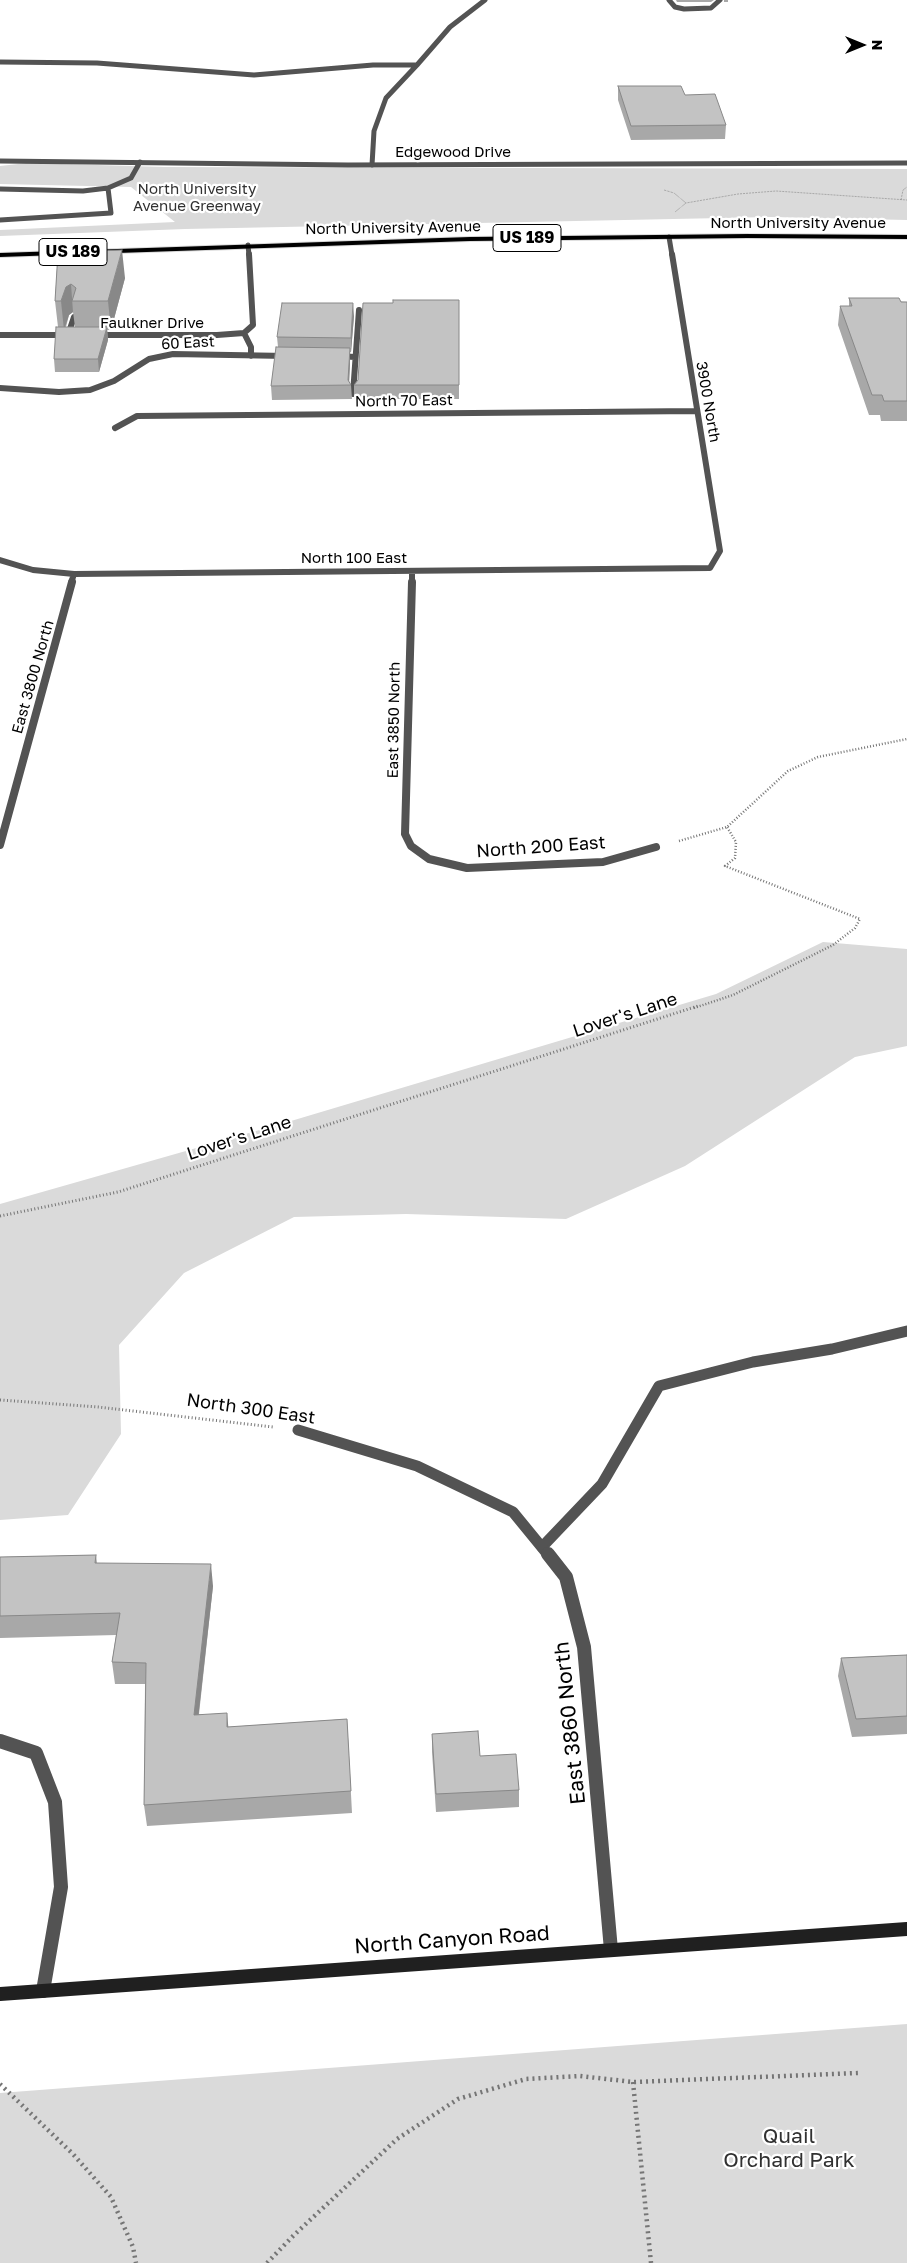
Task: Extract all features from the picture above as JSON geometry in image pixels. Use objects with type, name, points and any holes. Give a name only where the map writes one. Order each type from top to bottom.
[{"type":"highway","name":"North University Avenue","points":[[0,255],[248,245],[669,237],[907,237]]},
{"type":"main road","name":"North Canyon Road","points":[[0,1994],[907,1929]]},
{"type":"street","points":[[372,165],[374,131],[386,98],[450,27],[485,0]]},
{"type":"street","points":[[669,0],[674,7],[699,9],[711,8],[720,0]]},
{"type":"street","points":[[0,62],[114,64],[194,72],[254,75],[373,65],[417,64]]},
{"type":"street","name":"Edgewood Drive","points":[[0,161],[372,165],[907,163]]},
{"type":"street","points":[[0,189],[83,191],[108,188],[131,178],[140,162]]},
{"type":"street","points":[[0,220],[111,214],[108,188]]},
{"type":"street","name":"3900 North","points":[[669,237],[720,551],[710,568]]},
{"type":"street","points":[[248,245],[253,325],[244,333],[251,347],[251,356]]},
{"type":"street","points":[[353,394],[358,310]]},
{"type":"street","points":[[68,335],[74,317]]},
{"type":"street","name":"Faulkner Drive","points":[[88,335],[217,335],[244,333]]},
{"type":"street","name":"Faulkner Drive","points":[[0,335],[78,335]]},
{"type":"street","name":"60 East","points":[[0,388],[76,392],[103,386],[140,363],[159,356],[188,353],[298,356]]},
{"type":"street","points":[[327,356],[355,357]]},
{"type":"street","name":"North 70 East","points":[[115,428],[137,416],[696,411]]},
{"type":"street","name":"North 100 East","points":[[0,560],[33,570],[74,574],[710,568]]},
{"type":"street","name":"East 3850 North","points":[[412,571],[405,834],[411,846],[429,858]]},
{"type":"street","name":"East 3800 North","points":[[0,845],[74,574]]},
{"type":"street","name":"North 200 East","points":[[429,858],[444,864],[467,868],[603,862],[656,847]]},
{"type":"street","points":[[542,1547],[602,1484],[659,1386],[753,1362],[832,1349],[907,1331]]},
{"type":"street","name":"North 300 East","points":[[298,1430],[417,1466],[513,1512]]},
{"type":"street","name":"East 3860 North","points":[[513,1512],[566,1576],[584,1647],[611,1950]]},
{"type":"street","points":[[0,1742],[36,1753],[55,1802],[61,1887],[43,1991]]},
{"type":"path","points":[[901,200],[903,190],[907,186]]},
{"type":"path","points":[[686,203],[738,194],[776,191],[907,200]]},
{"type":"path","points":[[656,847],[727,827],[788,771],[818,757],[907,739]]},
{"type":"path","name":"Lover's Lane","points":[[0,1216],[118,1192],[733,995],[833,945],[855,928],[860,919],[725,866],[735,858],[736,842],[727,827]]},
{"type":"path","name":"North 300 East","points":[[0,1400],[98,1407],[298,1430]]},
{"type":"path","points":[[267,2263],[294,2235],[397,2139],[458,2099],[526,2079],[580,2076],[634,2082],[859,2073]]},
{"type":"path","points":[[634,2082],[651,2263]]},
{"type":"path","points":[[0,2084],[73,2154],[111,2197],[133,2247],[136,2263]]},
{"type":"green space","name":"North University Avenue Greenway","points":[[27,163],[165,167],[907,169],[907,220],[771,217],[185,229],[0,236],[0,230],[175,222],[131,187],[0,184],[0,166]]},
{"type":"green space","points":[[823,942],[907,949],[907,1046],[855,1057],[685,1166],[566,1219],[406,1214],[294,1217],[184,1273],[119,1345],[121,1434],[68,1515],[0,1520],[0,1204],[291,1121],[716,994]]},
{"type":"green space","name":"Quail Orchard Park","points":[[907,2024],[907,2263],[0,2263],[0,2093]]},
{"type":"building","points":[[618,86],[681,86],[685,95],[715,94],[726,125],[631,126]]},
{"type":"building","points":[[122,250],[108,301],[72,301],[76,288],[71,284],[66,287],[61,301],[55,301],[58,252]]},
{"type":"building","points":[[849,298],[899,298],[901,302],[907,302],[907,401],[884,401],[882,395],[872,395],[840,306],[852,306]]},
{"type":"building","points":[[393,300],[459,300],[459,385],[354,385],[358,380],[363,303],[393,303]]},
{"type":"building","points":[[282,303],[353,303],[351,338],[277,337]]},
{"type":"building","points":[[56,327],[107,327],[98,359],[54,359]]},
{"type":"building","points":[[276,347],[350,348],[348,380],[351,385],[271,386]]},
{"type":"building","points":[[96,1555],[95,1563],[211,1564],[194,1715],[227,1713],[227,1727],[347,1719],[351,1791],[144,1805],[146,1663],[112,1662],[120,1613],[0,1616],[0,1557]]},
{"type":"building","points":[[907,1655],[907,1716],[856,1719],[841,1658]]},
{"type":"building","points":[[478,1731],[480,1756],[516,1754],[519,1790],[436,1794],[432,1734]]}]
